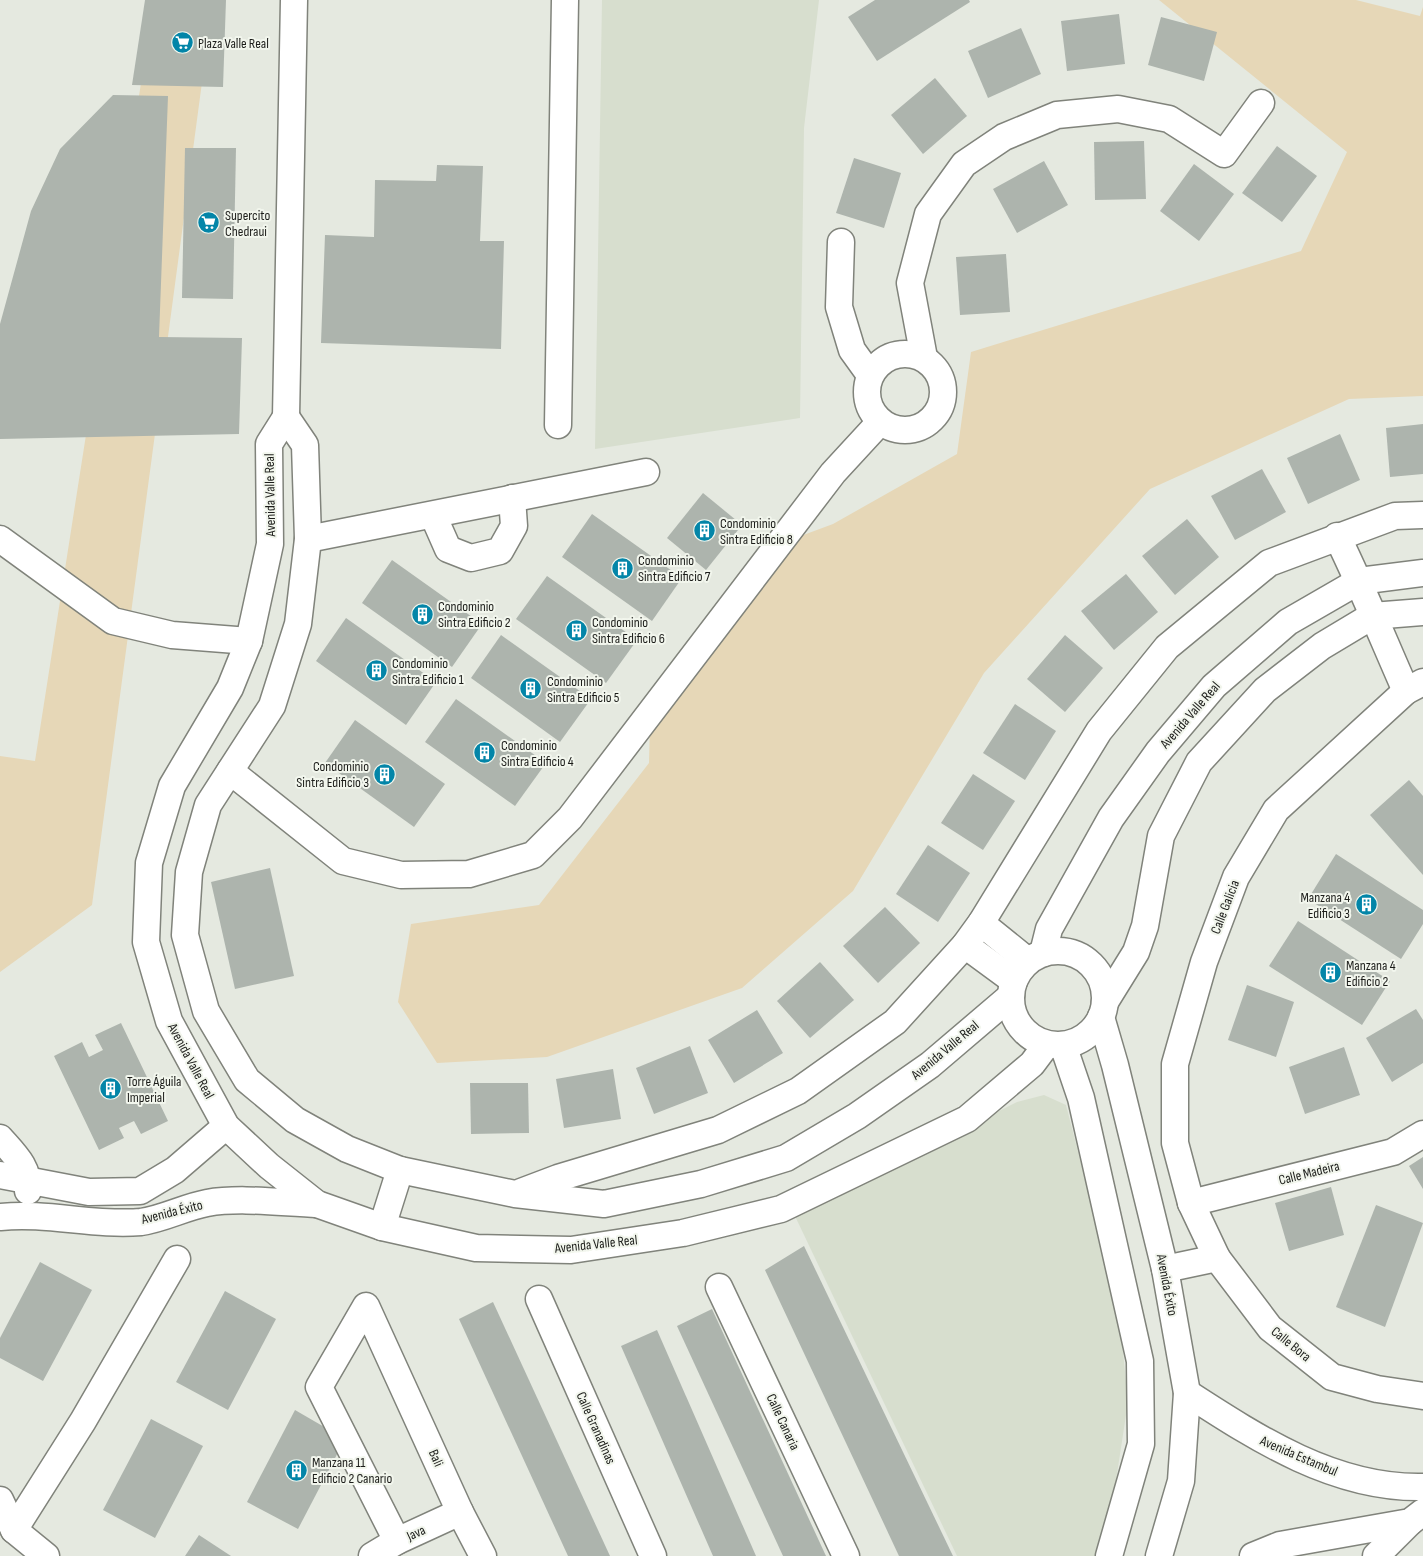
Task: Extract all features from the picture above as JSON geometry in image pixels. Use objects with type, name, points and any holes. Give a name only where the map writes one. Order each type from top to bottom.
[{"type":"street","points":[[286,416],[294,0]]},
{"type":"street","points":[[558,425],[565,0]]},
{"type":"street","points":[[924,358],[910,282],[928,214],[964,164],[1004,137],[1057,115],[1118,109],[1169,119],[1224,154],[1261,103]]},
{"type":"street","points":[[841,242],[839,306],[852,350],[870,375]]},
{"type":"street","points":[[899,353],[924,358],[934,366],[940,377],[943,390],[942,402],[936,414],[927,423],[916,429],[903,431],[891,428],[880,422],[872,412],[867,400],[866,387],[870,375],[877,365],[888,357],[899,353]]},
{"type":"street","name":"Avenida Valle Real","points":[[1055,1044],[967,1119],[781,1209],[683,1233],[571,1250],[476,1248],[382,1227],[317,1204],[269,1166],[226,1126],[169,1021],[146,942],[150,863],[172,786],[230,688],[249,641],[270,544],[269,444],[286,416],[305,445],[308,539],[298,624],[272,706],[208,805],[189,872],[184,935],[206,1012],[247,1080],[295,1120],[347,1149],[400,1170],[515,1194],[604,1204],[701,1184],[786,1158],[857,1116],[930,1065],[1024,973],[1111,818],[1158,752],[1214,686],[1288,622],[1359,581],[1423,573]]},
{"type":"street","points":[[230,771],[343,861],[401,876],[469,874],[533,855],[570,818],[833,473],[880,422]]},
{"type":"street","points":[[308,539],[646,472]]},
{"type":"street","points":[[433,515],[448,549],[471,558],[500,551],[514,526],[512,498]]},
{"type":"street","points":[[515,1194],[558,1178],[718,1130],[798,1091],[895,1022],[965,945],[981,923],[1099,732],[1167,647],[1269,563],[1337,536],[1395,516],[1423,515]]},
{"type":"street","points":[[1337,536],[1359,581],[1372,616],[1415,687]]},
{"type":"street","points":[[0,539],[113,621],[172,635],[249,641]]},
{"type":"street","points":[[1103,1009],[1103,986],[1097,972],[1087,961],[1073,953],[1058,950],[1024,973],[1013,1012],[1020,1027],[1032,1037],[1055,1044],[1078,1040],[1091,1031],[1136,952],[1146,926],[1161,836],[1200,762],[1265,690],[1322,646],[1372,616],[1423,612]]},
{"type":"street","name":"Calle Galicia","points":[[1191,1203],[1175,1142],[1175,1064],[1204,962],[1236,877],[1276,810],[1415,687]]},
{"type":"street","points":[[981,923],[1024,973]]},
{"type":"street","points":[[965,945],[1024,973]]},
{"type":"street","name":"Avenida Éxito","points":[[1103,1009],[1165,1269],[1187,1393],[1180,1482],[1159,1556]]},
{"type":"street","points":[[1055,1044],[1081,1098],[1140,1361],[1141,1444],[1109,1556]]},
{"type":"street","name":"Avenida Éxito","points":[[0,1175],[89,1192],[140,1191],[175,1170],[226,1126]]},
{"type":"street","name":"Calle Madeira","points":[[1191,1203],[1393,1152],[1423,1134]]},
{"type":"street","points":[[0,1138],[24,1166],[28,1180],[27,1214]]},
{"type":"street","points":[[1135,1149],[1175,1142]]},
{"type":"street","points":[[382,1227],[400,1170]]},
{"type":"street","name":"Avenida Éxito","points":[[0,1217],[27,1214],[82,1220],[141,1222],[208,1203],[317,1204]]},
{"type":"street","name":"Calle Bora","points":[[1191,1203],[1216,1258],[1270,1328],[1332,1377],[1377,1389],[1423,1396]]},
{"type":"street","points":[[1165,1269],[1216,1258]]},
{"type":"street","points":[[14,1530],[83,1421],[177,1259]]},
{"type":"street","name":"Calle Canaria","points":[[719,1288],[846,1556]]},
{"type":"street","name":"Calle Granadinas","points":[[539,1299],[653,1556]]},
{"type":"street","name":"Bali","points":[[397,1541],[320,1387],[366,1306],[460,1512],[484,1556]]},
{"type":"street","name":"Avenida Estambul","points":[[1187,1393],[1256,1438],[1331,1472],[1399,1488],[1423,1487]]},
{"type":"street","points":[[0,1500],[14,1530],[46,1556]]},
{"type":"street","name":"Java","points":[[372,1556],[397,1541],[460,1512]]},
{"type":"street","points":[[1253,1556],[1417,1517]]},
{"type":"street","points":[[1376,1556],[1417,1517]]},
{"type":"shaded area","points":[[154,0],[213,0],[92,905],[0,972],[0,756],[35,761]]},
{"type":"shaded area","points":[[602,0],[819,0],[804,128],[800,418],[595,449]]},
{"type":"shaded area","points":[[1159,0],[1356,0],[1420,16],[1423,7],[1423,396],[1349,399],[1150,489],[984,673],[853,891],[742,988],[547,1057],[437,1063],[398,1002],[411,924],[539,905],[649,763],[650,722],[798,537],[833,524],[957,454],[971,352],[1301,251],[1347,152]]},
{"type":"shaded area","points":[[1044,1095],[1066,1105],[1119,1311],[1128,1402],[1115,1487],[1095,1556],[957,1556],[794,1214],[1017,1102]]},
{"type":"building","name":"Plaza Valle Real","points":[[145,0],[226,0],[223,87],[132,85]]},
{"type":"building","points":[[875,0],[969,0],[970,2],[877,61],[848,17]]},
{"type":"building","points":[[1119,14],[1125,64],[1067,71],[1061,21]]},
{"type":"building","points":[[1161,17],[1217,32],[1204,81],[1148,65]]},
{"type":"building","points":[[1021,28],[1041,74],[988,98],[968,51]]},
{"type":"building","points":[[935,78],[967,116],[923,154],[891,115]]},
{"type":"building","points":[[113,95],[168,96],[159,337],[242,338],[239,434],[0,439],[0,324],[31,211],[60,149]]},
{"type":"building","points":[[1144,141],[1146,199],[1095,200],[1094,142]]},
{"type":"building","points":[[1277,146],[1317,176],[1282,222],[1242,193]]},
{"type":"building","name":"Supercito Chedraui","points":[[185,148],[236,148],[233,299],[182,298]]},
{"type":"building","points":[[854,158],[901,173],[884,228],[836,213]]},
{"type":"building","points":[[1044,161],[1068,205],[1017,233],[993,189]]},
{"type":"building","points":[[1194,164],[1234,194],[1199,241],[1160,211]]},
{"type":"building","points":[[437,165],[483,166],[480,241],[504,241],[501,349],[321,343],[325,235],[374,237],[375,180],[436,181]]},
{"type":"building","points":[[1006,254],[1010,312],[960,315],[956,257]]},
{"type":"building","points":[[1423,424],[1423,474],[1390,477],[1386,428]]},
{"type":"building","points":[[1340,434],[1360,480],[1308,504],[1287,458]]},
{"type":"building","points":[[1262,469],[1286,512],[1235,540],[1211,496]]},
{"type":"building","name":"Condominio Sintra Edificio 8","points":[[703,493],[742,525],[706,570],[667,538]]},
{"type":"building","name":"Condominio Sintra Edificio 7","points":[[592,514],[682,578],[652,621],[562,557]]},
{"type":"building","points":[[1187,519],[1219,557],[1175,595],[1142,556]]},
{"type":"building","name":"Condominio Sintra Edificio 2","points":[[392,560],[482,624],[452,667],[362,603]]},
{"type":"building","points":[[1126,574],[1158,612],[1114,650],[1081,611]]},
{"type":"building","name":"Condominio Sintra Edificio 6","points":[[547,576],[637,640],[606,683],[516,619]]},
{"type":"building","name":"Condominio Sintra Edificio 1","points":[[346,618],[436,682],[406,725],[316,661]]},
{"type":"building","name":"Condominio Sintra Edificio 5","points":[[501,635],[591,699],[560,742],[471,678]]},
{"type":"building","points":[[1065,635],[1103,668],[1065,712],[1027,679]]},
{"type":"building","name":"Condominio Sintra Edificio 4","points":[[456,699],[546,763],[515,806],[425,742]]},
{"type":"building","points":[[1015,704],[1056,731],[1025,780],[983,753]]},
{"type":"building","name":"Condominio Sintra Edificio 3","points":[[355,720],[445,784],[414,827],[325,763]]},
{"type":"building","points":[[973,774],[1015,801],[983,850],[941,823]]},
{"type":"building","points":[[1409,780],[1423,796],[1423,875],[1370,815]]},
{"type":"building","points":[[928,845],[970,873],[938,922],[896,894]]},
{"type":"building","name":"Manzana 4 Edificio 3","points":[[1336,854],[1423,910],[1423,924],[1401,959],[1308,899]]},
{"type":"building","points":[[270,868],[294,976],[235,989],[211,882]]},
{"type":"building","points":[[885,907],[920,943],[878,983],[843,946]]},
{"type":"building","name":"Manzana 4 Edificio 2","points":[[1298,921],[1390,981],[1362,1025],[1269,966]]},
{"type":"building","points":[[820,962],[854,1000],[810,1038],[777,1001]]},
{"type":"building","points":[[1247,985],[1294,1002],[1276,1057],[1228,1040]]},
{"type":"building","points":[[1416,1009],[1423,1020],[1423,1063],[1392,1082],[1366,1038]]},
{"type":"building","points":[[757,1010],[783,1053],[734,1083],[708,1040]]},
{"type":"building","name":"Torre Águila Imperial","points":[[121,1023],[168,1121],[141,1134],[134,1121],[119,1128],[124,1138],[99,1150],[54,1056],[82,1042],[89,1057],[103,1050],[95,1035]]},
{"type":"building","points":[[690,1046],[708,1093],[654,1114],[636,1068]]},
{"type":"building","points":[[1344,1047],[1360,1095],[1305,1114],[1289,1067]]},
{"type":"building","points":[[613,1069],[621,1119],[564,1128],[556,1079]]},
{"type":"building","points":[[470,1083],[528,1083],[529,1133],[471,1134]]},
{"type":"building","points":[[1423,1157],[1423,1189],[1409,1166]]},
{"type":"building","points":[[1331,1187],[1344,1235],[1289,1251],[1275,1203]]},
{"type":"building","points":[[1376,1205],[1423,1223],[1385,1327],[1336,1307]]},
{"type":"building","points":[[804,1246],[953,1556],[899,1556],[765,1270]]},
{"type":"building","points":[[40,1262],[92,1290],[43,1381],[0,1358],[0,1338]]},
{"type":"building","points":[[225,1291],[276,1319],[228,1410],[176,1382]]},
{"type":"building","points":[[493,1302],[610,1556],[568,1556],[459,1319]]},
{"type":"building","points":[[712,1309],[826,1556],[783,1556],[677,1326]]},
{"type":"building","points":[[657,1330],[756,1556],[713,1556],[621,1346]]},
{"type":"building","name":"Manzana 11 Edificio 2 Canario","points":[[295,1410],[345,1439],[298,1529],[247,1502]]},
{"type":"building","points":[[151,1419],[203,1446],[155,1538],[103,1510]]},
{"type":"building","points":[[199,1535],[231,1556],[185,1556]]},
{"type":"place","name":"Plaza Valle Real","points":[[182,43]]},
{"type":"place","name":"Supercito Chedraui","points":[[209,223]]},
{"type":"place","name":"Condominio Sintra Edificio 8","points":[[704,531]]},
{"type":"place","name":"Condominio Sintra Edificio 7","points":[[622,568]]},
{"type":"place","name":"Condominio Sintra Edificio 2","points":[[422,614]]},
{"type":"place","name":"Condominio Sintra Edificio 6","points":[[576,630]]},
{"type":"place","name":"Condominio Sintra Edificio 1","points":[[376,671]]},
{"type":"place","name":"Condominio Sintra Edificio 5","points":[[531,689]]},
{"type":"place","name":"Condominio Sintra Edificio 4","points":[[485,753]]},
{"type":"place","name":"Condominio Sintra Edificio 3","points":[[385,774]]},
{"type":"place","name":"Manzana 4 Edificio 3","points":[[1366,905]]},
{"type":"place","name":"Manzana 4 Edificio 2","points":[[1330,973]]},
{"type":"place","name":"Torre Águila Imperial","points":[[111,1089]]},
{"type":"place","name":"Manzana 11 Edificio 2 Canario","points":[[296,1470]]}]
